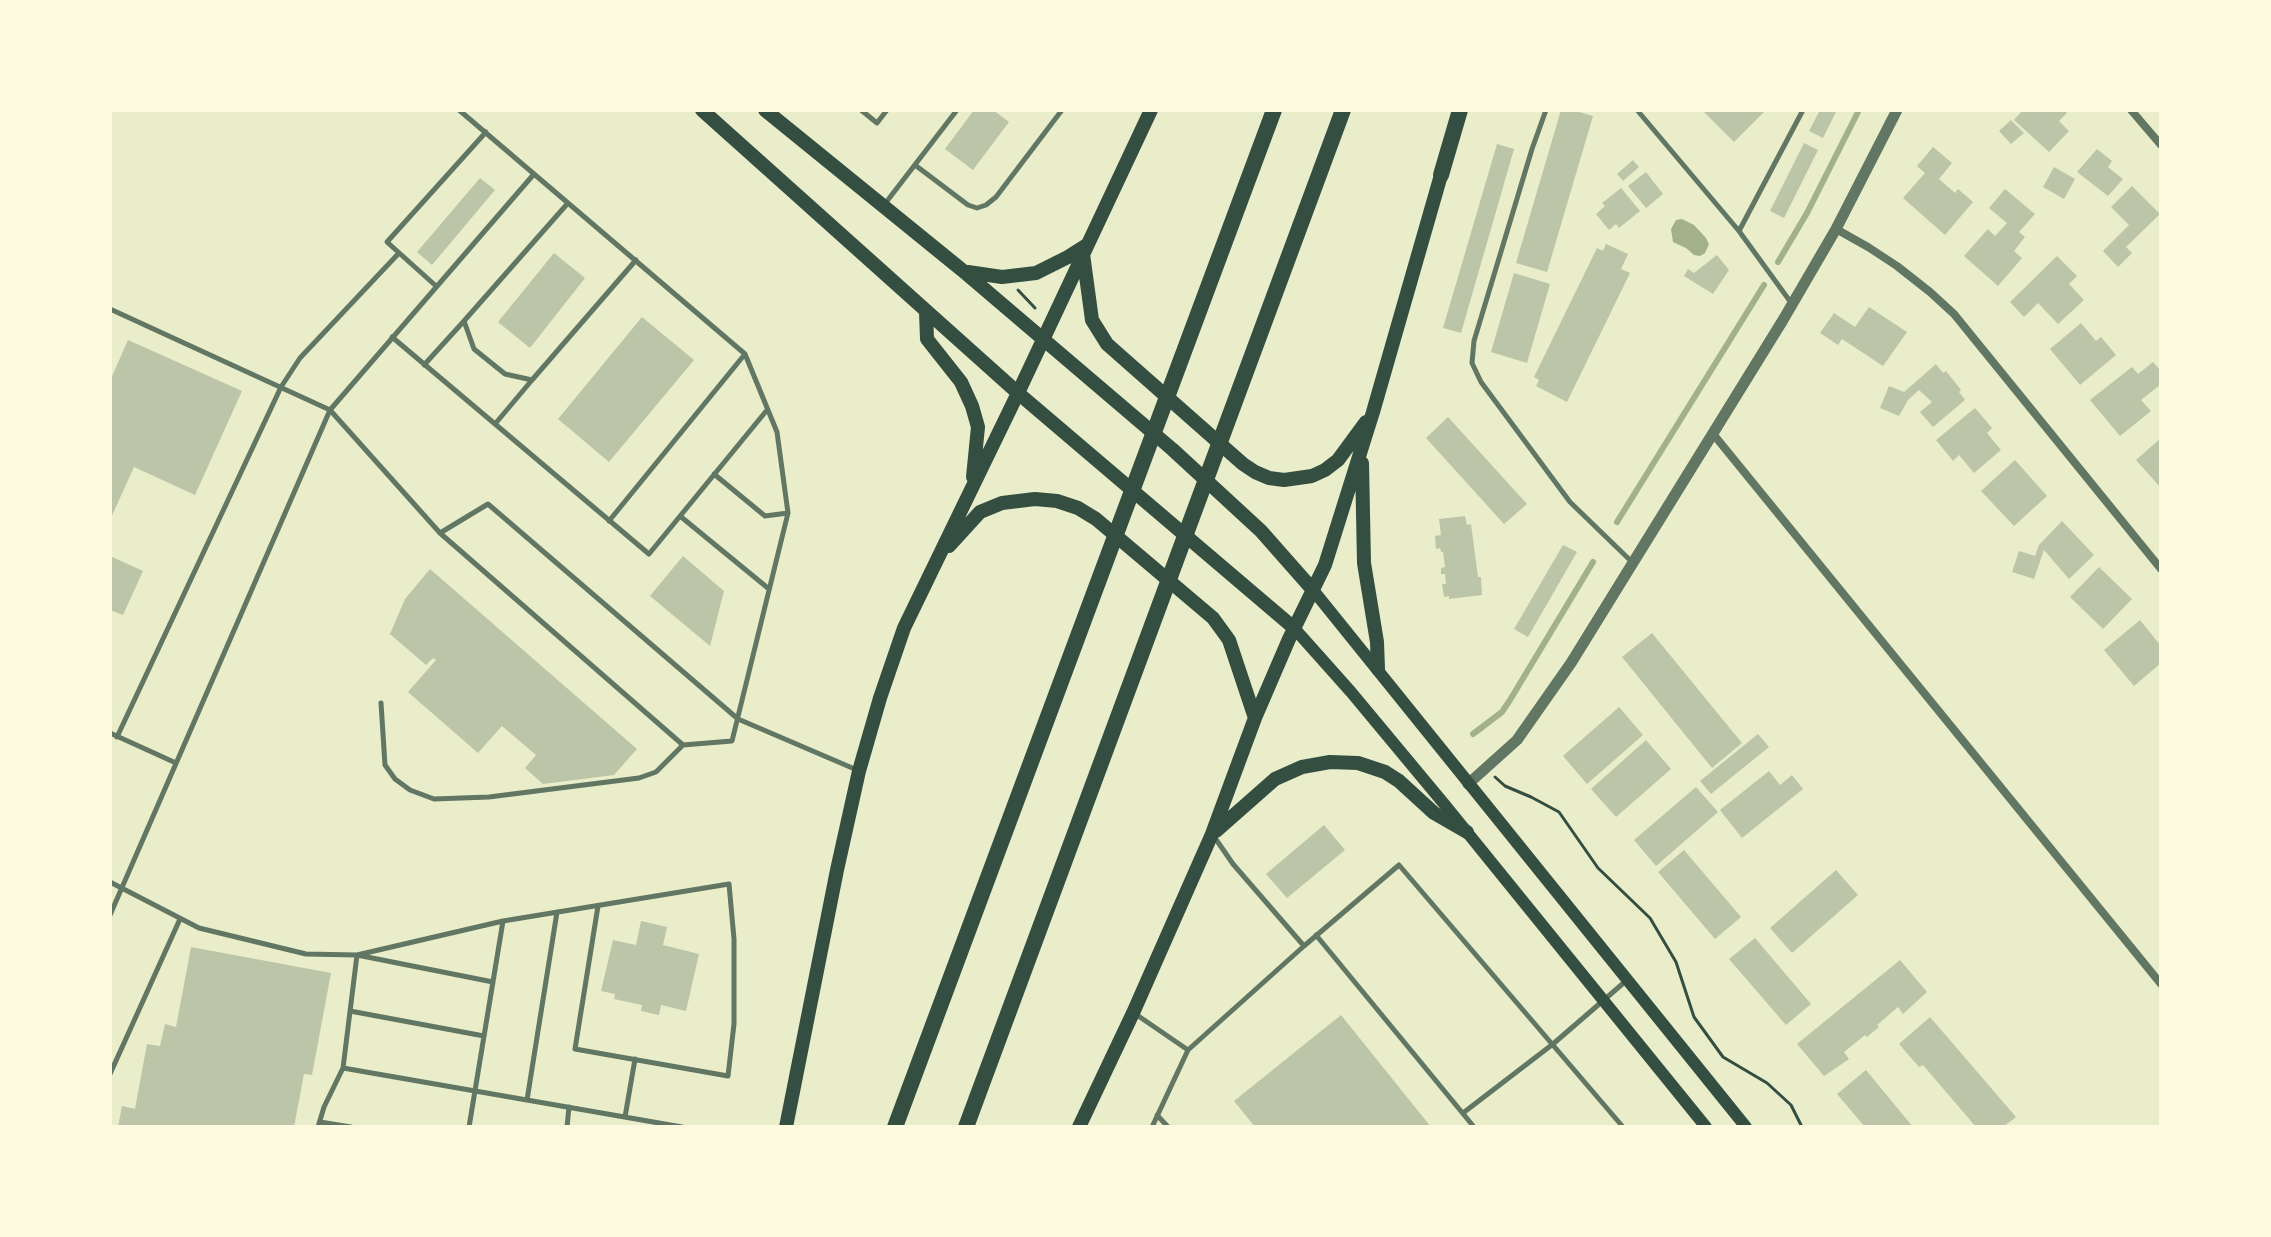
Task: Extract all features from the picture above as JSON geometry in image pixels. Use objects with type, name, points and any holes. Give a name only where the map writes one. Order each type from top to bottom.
[{"type":"highway","points":[[895,1127],[1274,110]]},
{"type":"highway","points":[[966,1127],[1343,110]]},
{"type":"highway","points":[[1441,175],[1460,110]]},
{"type":"main road","points":[[702,110],[1018,393],[1294,628],[1467,832],[1706,1127]]},
{"type":"main road","points":[[765,110],[1043,338],[1172,449],[1261,531],[1378,669],[1746,1127]]},
{"type":"main road","points":[[786,1127],[859,771],[904,628],[1151,110]]},
{"type":"main road","points":[[1079,1127],[1212,834],[1255,718],[1325,565],[1441,175]]},
{"type":"main road","points":[[962,270],[1002,277],[1036,273],[1085,249]]},
{"type":"main road","points":[[1085,249],[1092,320],[1107,344],[1255,472],[1269,478],[1299,480],[1325,470],[1338,460],[1373,412]]},
{"type":"main road","points":[[926,312],[927,339],[961,382],[978,427],[971,488]]},
{"type":"main road","points":[[1362,448],[1364,563],[1377,642],[1378,669]]},
{"type":"main road","points":[[938,558],[980,512],[1002,503],[1035,499],[1057,501],[1078,508],[1096,519],[1213,618],[1229,640],[1255,718]]},
{"type":"main road","points":[[1212,834],[1275,779],[1302,767],[1330,762],[1358,763],[1385,772],[1434,813],[1467,832]]},
{"type":"street","points":[[1468,784],[1517,740],[1571,663],[1792,305],[1836,229],[1897,110]]},
{"type":"street","points":[[2131,110],[2161,145]]},
{"type":"street","points":[[1836,229],[1897,266],[1954,314],[2161,569]]},
{"type":"street","points":[[1714,435],[2161,984]]},
{"type":"lane","points":[[381,703],[385,765],[395,779],[410,790],[434,799],[489,797],[639,778],[656,772],[683,745],[732,741],[788,513],[777,432],[745,354],[459,110]]},
{"type":"lane","points":[[861,110],[877,123],[887,110]]},
{"type":"lane","points":[[884,206],[957,110]]},
{"type":"lane","points":[[915,165],[968,205],[977,208],[986,205],[996,197],[1062,110]]},
{"type":"lane","points":[[1546,110],[1474,341],[1472,363],[1481,382],[1570,502],[1633,563]]},
{"type":"lane","points":[[1637,110],[1739,231],[1792,305]]},
{"type":"lane","points":[[1739,231],[1803,110]]},
{"type":"lane","points":[[436,286],[387,242],[486,132]]},
{"type":"lane","points":[[110,915],[330,410],[534,174]]},
{"type":"lane","points":[[424,365],[568,203]]},
{"type":"lane","points":[[117,737],[281,387],[300,358],[399,253]]},
{"type":"lane","points":[[495,424],[636,260]]},
{"type":"lane","points":[[110,309],[330,410],[440,533],[683,745]]},
{"type":"lane","points":[[464,321],[474,349],[505,374],[532,380]]},
{"type":"lane","points":[[392,337],[649,554],[768,409]]},
{"type":"lane","points":[[609,521],[745,354]]},
{"type":"lane","points":[[714,474],[765,516],[788,513]]},
{"type":"lane","points":[[440,533],[488,504],[738,719],[859,771]]},
{"type":"lane","points":[[680,516],[770,589]]},
{"type":"lane","points":[[110,733],[176,763]]},
{"type":"lane","points":[[1212,834],[1233,864],[1304,946]]},
{"type":"lane","points":[[1152,1127],[1188,1050],[1399,865],[1623,1127]]},
{"type":"lane","points":[[110,882],[199,928],[306,954],[357,955],[493,982]]},
{"type":"lane","points":[[357,955],[503,921],[729,884],[734,939],[734,1024],[728,1076],[575,1049],[598,906]]},
{"type":"lane","points":[[527,1100],[557,912]]},
{"type":"lane","points":[[110,1074],[180,919]]},
{"type":"lane","points":[[469,1127],[503,921]]},
{"type":"lane","points":[[1316,935],[1474,1127]]},
{"type":"lane","points":[[351,1127],[319,1124],[343,1068],[357,955]]},
{"type":"lane","points":[[1463,1113],[1553,1044],[1628,979]]},
{"type":"lane","points":[[350,1011],[484,1036]]},
{"type":"lane","points":[[1133,1013],[1188,1050]]},
{"type":"lane","points":[[625,1117],[635,1059]]},
{"type":"lane","points":[[343,1068],[682,1127]]},
{"type":"lane","points":[[567,1127],[569,1107]]},
{"type":"lane","points":[[1157,1115],[1168,1127]]},
{"type":"path","points":[[1016,288],[1040,313]]},
{"type":"path","points":[[1486,769],[1505,786],[1559,812],[1598,868],[1650,918],[1676,962],[1694,1017],[1723,1057],[1767,1083],[1791,1105],[1802,1127]]},
{"type":"shaded area","points":[[1682,219],[1694,225],[1709,244],[1700,256],[1673,242],[1671,229],[1676,220]]},
{"type":"building","points":[[974,110],[993,110],[1009,122],[973,170],[945,149]]},
{"type":"building","points":[[1561,110],[1593,116],[1547,272],[1516,263]]},
{"type":"building","points":[[1702,110],[1766,110],[1734,142]]},
{"type":"building","points":[[1820,110],[1837,110],[1823,138],[1809,131]]},
{"type":"building","points":[[2023,110],[2064,110],[2067,113],[2059,121],[2069,131],[2049,152],[2014,120]]},
{"type":"building","points":[[2011,120],[2024,133],[2011,144],[1999,131]]},
{"type":"building","points":[[1804,143],[1818,150],[1784,218],[1770,211]]},
{"type":"building","points":[[1497,144],[1514,149],[1461,333],[1443,328]]},
{"type":"building","points":[[1933,147],[1952,163],[1939,179],[1955,193],[1958,189],[1973,202],[1945,235],[1903,198],[1925,173],[1917,166]]},
{"type":"building","points":[[2097,149],[2112,161],[2108,167],[2123,179],[2108,196],[2077,172]]},
{"type":"building","points":[[1633,160],[1639,167],[1623,181],[1617,174]]},
{"type":"building","points":[[2054,167],[2075,179],[2064,199],[2043,187]]},
{"type":"building","points":[[1646,172],[1663,194],[1646,208],[1628,186]]},
{"type":"building","points":[[480,178],[495,190],[432,265],[417,252]]},
{"type":"building","points":[[2132,186],[2160,214],[2126,247],[2132,253],[2118,267],[2103,251],[2129,225],[2111,207]]},
{"type":"building","points":[[1621,188],[1640,211],[1619,228],[1616,224],[1609,230],[1596,214],[1605,206],[1602,203]]},
{"type":"building","points":[[2005,189],[2035,214],[2019,232],[2025,237],[2014,251],[2022,258],[1998,286],[1964,256],[1988,229],[1995,236],[2007,223],[1989,208]]},
{"type":"building","points":[[1606,244],[1628,254],[1621,269],[1630,273],[1567,402],[1536,386],[1539,380],[1534,377],[1597,248],[1603,251]]},
{"type":"building","points":[[554,253],[585,278],[530,348],[498,322]]},
{"type":"building","points":[[1717,255],[1729,270],[1713,294],[1684,276],[1688,269],[1694,273]]},
{"type":"building","points":[[2057,256],[2077,276],[2069,284],[2084,300],[2058,324],[2038,303],[2024,317],[2010,302]]},
{"type":"building","points":[[1514,273],[1550,284],[1527,363],[1491,352]]},
{"type":"building","points":[[1869,307],[1907,332],[1883,366],[1842,339],[1838,345],[1820,333],[1834,313],[1855,327]]},
{"type":"building","points":[[642,317],[694,360],[609,462],[558,419]]},
{"type":"building","points":[[2081,323],[2096,341],[2101,337],[2116,355],[2080,385],[2050,349]]},
{"type":"building","points":[[128,340],[242,391],[195,495],[134,467],[110,520],[110,381]]},
{"type":"building","points":[[2153,362],[2161,371],[2161,384],[2141,400],[2151,411],[2120,436],[2090,400],[2132,367],[2138,374]]},
{"type":"building","points":[[1936,364],[1943,373],[1946,371],[1965,400],[1933,427],[1920,412],[1932,402],[1919,390],[1908,400],[1899,416],[1880,408],[1889,386],[1904,392]]},
{"type":"building","points":[[1975,408],[1992,428],[1987,433],[2001,450],[1974,473],[1959,455],[1953,461],[1936,440]]},
{"type":"building","points":[[1448,417],[1527,504],[1504,524],[1426,438]]},
{"type":"building","points":[[2161,438],[2161,488],[2136,460]]},
{"type":"building","points":[[2015,460],[2047,496],[2014,526],[1981,491]]},
{"type":"building","points":[[1465,516],[1467,525],[1471,524],[1482,595],[1449,599],[1449,596],[1444,597],[1442,584],[1446,584],[1445,574],[1441,574],[1441,568],[1445,567],[1443,552],[1440,548],[1436,549],[1435,536],[1441,535],[1439,519]]},
{"type":"building","points":[[2062,521],[2094,555],[2069,579],[2044,550],[2034,579],[2012,572],[2019,551],[2035,556],[2039,545]]},
{"type":"building","points":[[1563,545],[1577,552],[1528,637],[1514,629]]},
{"type":"building","points":[[110,556],[143,571],[123,615],[110,610]]},
{"type":"building","points":[[683,556],[724,591],[710,646],[650,596]]},
{"type":"building","points":[[2099,567],[2132,599],[2103,629],[2070,597]]},
{"type":"building","points":[[430,569],[637,749],[614,775],[543,784],[525,768],[536,755],[502,726],[478,753],[408,692],[436,660],[433,658],[426,665],[390,634],[405,599]]},
{"type":"building","points":[[2140,620],[2161,646],[2161,663],[2134,686],[2104,650]]},
{"type":"building","points":[[1652,633],[1742,743],[1712,768],[1622,657]]},
{"type":"building","points":[[1619,707],[1643,735],[1587,784],[1563,756]]},
{"type":"building","points":[[1758,734],[1769,747],[1711,794],[1700,781]]},
{"type":"building","points":[[1646,740],[1671,769],[1616,817],[1591,789]]},
{"type":"building","points":[[1769,771],[1780,785],[1792,775],[1803,789],[1742,838],[1720,810]]},
{"type":"building","points":[[1696,787],[1718,812],[1656,866],[1634,840]]},
{"type":"building","points":[[1324,825],[1345,850],[1287,898],[1266,874]]},
{"type":"building","points":[[1684,850],[1741,917],[1715,939],[1658,872]]},
{"type":"building","points":[[1836,870],[1858,895],[1792,953],[1770,928]]},
{"type":"building","points":[[641,921],[667,927],[663,945],[699,954],[686,1011],[661,1005],[659,1015],[641,1011],[642,1005],[614,999],[615,994],[601,991],[613,940],[636,945]]},
{"type":"building","points":[[1755,938],[1811,1004],[1786,1025],[1729,959]]},
{"type":"building","points":[[191,947],[331,973],[312,1075],[304,1074],[294,1127],[118,1127],[122,1106],[135,1109],[147,1044],[160,1046],[165,1024],[176,1027]]},
{"type":"building","points":[[1900,960],[1927,992],[1903,1014],[1898,1007],[1867,1037],[1865,1035],[1844,1052],[1849,1059],[1824,1076],[1797,1044]]},
{"type":"building","points":[[1341,1015],[1431,1127],[1255,1127],[1234,1101]]},
{"type":"building","points":[[1930,1017],[2016,1117],[2003,1127],[1976,1127],[1923,1065],[1919,1067],[1899,1044]]},
{"type":"building","points":[[1866,1070],[1913,1127],[1865,1127],[1837,1094]]},
{"type":"waterway","points":[[1778,262],[1807,213],[1859,110]]},
{"type":"waterway","points":[[1617,522],[1764,285]]},
{"type":"waterway","points":[[1473,734],[1502,712],[1593,562]]}]
